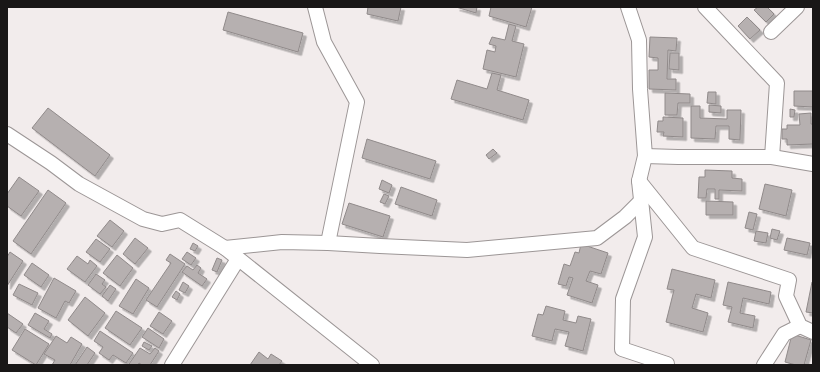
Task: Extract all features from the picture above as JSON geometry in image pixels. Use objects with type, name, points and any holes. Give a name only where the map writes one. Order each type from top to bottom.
[{"type":"street","points":[[315,7],[324,42],[357,102],[328,243]]},
{"type":"street","points":[[628,7],[639,40],[640,89],[645,156],[639,181],[645,237],[623,299],[622,349],[669,365]]},
{"type":"street","points":[[705,7],[777,82],[772,157]]},
{"type":"street","points":[[771,32],[797,7]]},
{"type":"street","points":[[7,134],[51,163],[79,184],[143,219],[162,224],[180,220],[225,248],[372,365]]},
{"type":"street","points":[[645,156],[772,157],[813,164]]},
{"type":"street","points":[[639,181],[693,248],[789,280],[786,296],[800,326],[813,332]]},
{"type":"street","points":[[225,248],[282,242],[467,250],[597,238],[625,217],[641,201]]},
{"type":"street","points":[[172,365],[238,259]]},
{"type":"street","points":[[764,365],[784,334],[800,326]]},
{"type":"building","points":[[368,7],[401,7],[398,21],[367,14]]},
{"type":"building","points":[[456,7],[477,7],[476,13]]},
{"type":"building","points":[[491,7],[532,7],[526,27],[489,16]]},
{"type":"building","points":[[758,7],[767,7],[774,14],[766,22],[754,10]]},
{"type":"building","points":[[228,12],[303,33],[298,52],[223,30]]},
{"type":"building","points":[[747,17],[760,30],[750,39],[738,26]]},
{"type":"building","points":[[509,24],[516,26],[512,41],[524,44],[516,77],[483,69],[487,50],[495,52],[496,46],[489,44],[492,37],[505,40]]},
{"type":"building","points":[[650,37],[677,38],[676,51],[668,50],[667,79],[676,79],[676,90],[649,89],[649,70],[658,70],[658,58],[649,57]]},
{"type":"building","points":[[670,53],[679,53],[679,70],[669,69]]},
{"type":"building","points":[[492,73],[501,75],[497,90],[529,100],[523,120],[451,99],[457,80],[487,89]]},
{"type":"building","points":[[794,91],[813,91],[813,107],[794,106]]},
{"type":"building","points":[[708,92],[716,92],[716,104],[707,103]]},
{"type":"building","points":[[665,93],[690,94],[690,103],[678,103],[677,115],[665,115]]},
{"type":"building","points":[[709,105],[721,106],[721,113],[709,112]]},
{"type":"building","points":[[691,106],[700,106],[700,118],[727,119],[727,110],[741,110],[740,140],[729,139],[729,126],[716,126],[715,139],[691,138]]},
{"type":"building","points":[[48,108],[110,155],[95,176],[32,128]]},
{"type":"building","points":[[790,109],[795,110],[794,117],[790,117]]},
{"type":"building","points":[[811,113],[811,124],[813,124],[813,144],[787,145],[787,139],[782,139],[782,129],[787,129],[787,125],[800,125],[799,114]]},
{"type":"building","points":[[663,117],[683,118],[683,137],[663,136],[664,132],[657,132],[658,121],[663,121]]},
{"type":"building","points":[[367,139],[436,161],[430,179],[362,158]]},
{"type":"building","points":[[493,149],[497,153],[489,159],[486,155]]},
{"type":"building","points":[[705,170],[732,171],[732,178],[742,179],[742,191],[719,190],[719,199],[715,199],[715,189],[707,189],[706,198],[698,198],[699,177],[705,177]]},
{"type":"building","points":[[19,177],[39,191],[21,216],[7,206],[7,194]]},
{"type":"building","points":[[382,180],[392,185],[389,193],[379,189]]},
{"type":"building","points":[[765,184],[792,190],[786,216],[759,209]]},
{"type":"building","points":[[401,187],[437,200],[432,216],[395,204]]},
{"type":"building","points":[[48,190],[66,203],[31,254],[13,241]]},
{"type":"building","points":[[384,194],[389,196],[385,204],[380,202]]},
{"type":"building","points":[[706,201],[733,202],[733,215],[706,215]]},
{"type":"building","points":[[349,203],[390,216],[383,237],[342,224]]},
{"type":"building","points":[[749,212],[757,214],[753,230],[745,228]]},
{"type":"building","points":[[110,220],[124,231],[112,247],[97,236]]},
{"type":"building","points":[[772,229],[780,231],[777,240],[770,238]]},
{"type":"building","points":[[756,231],[768,233],[766,243],[754,241]]},
{"type":"building","points":[[135,238],[148,248],[135,264],[123,254]]},
{"type":"building","points":[[787,238],[810,243],[807,255],[784,250]]},
{"type":"building","points":[[96,239],[110,249],[100,262],[86,252]]},
{"type":"building","points":[[193,243],[198,246],[195,251],[190,249]]},
{"type":"building","points":[[581,244],[608,253],[601,274],[590,271],[586,281],[598,285],[592,303],[567,295],[573,278],[569,277],[566,286],[558,284],[564,264],[570,266],[575,252],[579,253]]},
{"type":"building","points":[[10,252],[23,261],[7,286],[7,257]]},
{"type":"building","points":[[187,252],[196,258],[191,265],[182,259]]},
{"type":"building","points":[[170,254],[185,264],[157,307],[146,300],[171,263],[166,260]]},
{"type":"building","points":[[117,255],[133,268],[120,286],[103,273]]},
{"type":"building","points":[[77,256],[88,264],[90,260],[97,266],[85,282],[67,269]]},
{"type":"building","points":[[217,258],[222,260],[217,272],[212,270]]},
{"type":"building","points":[[32,263],[49,275],[41,287],[24,275]]},
{"type":"building","points":[[197,265],[201,268],[198,273],[207,279],[202,286],[182,272],[187,266],[193,270]]},
{"type":"building","points":[[672,269],[715,280],[711,298],[696,294],[692,308],[708,313],[703,332],[666,322],[674,290],[667,289]]},
{"type":"building","points":[[96,274],[105,280],[102,284],[106,287],[100,294],[88,285]]},
{"type":"building","points":[[54,278],[76,291],[69,303],[65,301],[56,318],[38,308]]},
{"type":"building","points":[[136,279],[149,288],[133,314],[119,306]]},
{"type":"building","points":[[183,282],[189,286],[185,293],[179,290]]},
{"type":"building","points":[[728,282],[771,292],[769,304],[743,298],[740,313],[755,316],[753,328],[728,322],[732,307],[723,305]]},
{"type":"building","points":[[813,282],[813,313],[806,312]]},
{"type":"building","points":[[19,284],[38,293],[32,305],[13,295]]},
{"type":"building","points":[[110,285],[116,289],[108,301],[102,296]]},
{"type":"building","points":[[176,291],[180,294],[177,300],[172,297]]},
{"type":"building","points":[[85,297],[105,313],[88,336],[68,320]]},
{"type":"building","points":[[546,306],[565,311],[563,320],[576,323],[578,316],[591,319],[583,351],[565,346],[569,332],[555,329],[552,341],[532,336],[538,314],[543,315]]},
{"type":"building","points":[[116,311],[142,328],[130,345],[105,328]]},
{"type":"building","points":[[159,312],[172,321],[163,334],[150,326]]},
{"type":"building","points":[[7,313],[23,324],[16,333],[7,327]]},
{"type":"building","points":[[35,313],[49,321],[44,329],[52,334],[50,338],[28,325]]},
{"type":"building","points":[[148,328],[164,339],[159,348],[142,337]]},
{"type":"building","points":[[25,329],[49,344],[36,365],[12,350]]},
{"type":"building","points":[[100,331],[133,353],[126,363],[113,355],[109,360],[99,353],[103,347],[94,341]]},
{"type":"building","points":[[792,334],[811,340],[804,365],[796,365],[785,362]]},
{"type":"building","points":[[56,336],[67,343],[71,337],[82,344],[70,365],[52,365],[55,360],[44,354]]},
{"type":"building","points":[[144,342],[152,346],[149,350],[142,346]]},
{"type":"building","points":[[87,347],[95,353],[87,365],[75,365]]},
{"type":"building","points":[[140,348],[150,354],[155,348],[159,351],[150,365],[142,365],[139,363],[138,365],[129,364]]},
{"type":"building","points":[[259,352],[268,359],[271,354],[282,361],[279,365],[250,365]]}]
